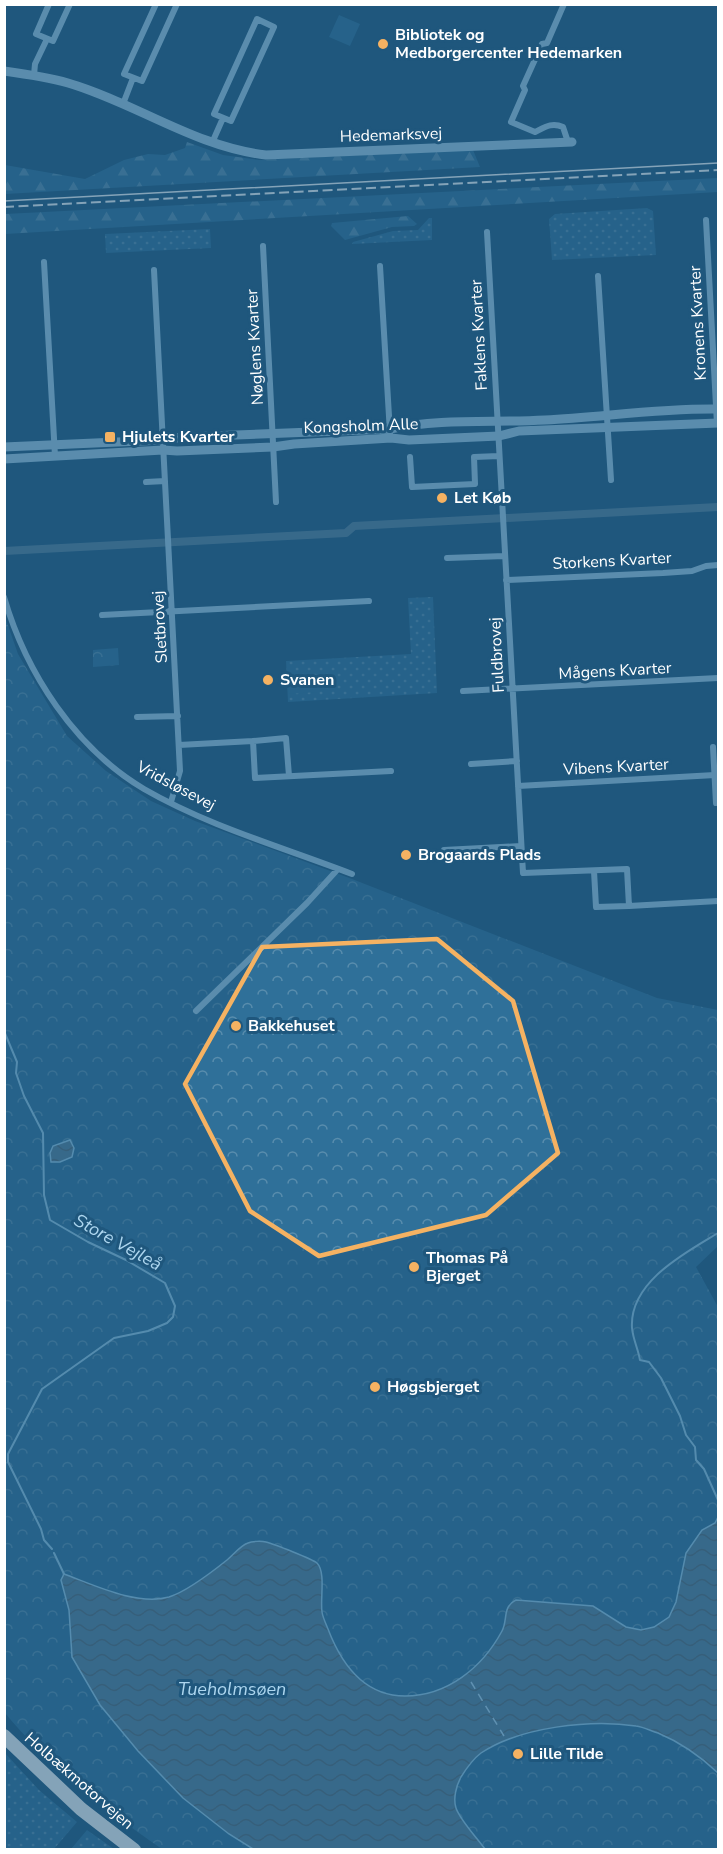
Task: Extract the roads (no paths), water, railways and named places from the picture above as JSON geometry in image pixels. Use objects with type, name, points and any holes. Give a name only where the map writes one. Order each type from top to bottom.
[{"type":"highway","name":"Holbækmotorvejen","points":[[4,1737],[81,1809],[134,1850]]},
{"type":"street","points":[[48,4],[36,34],[53,42],[70,4]]},
{"type":"street","points":[[156,4],[124,74],[142,81],[177,4]]},
{"type":"street","points":[[564,4],[547,43],[542,44],[523,86],[525,90],[511,122],[535,132],[547,126],[558,125],[570,142]]},
{"type":"street","points":[[257,19],[274,27],[231,121],[223,118],[214,114],[257,19]]},
{"type":"street","points":[[34,75],[35,64],[47,39]]},
{"type":"street","name":"Hedemarksvej","points":[[4,71],[67,82],[212,143],[230,149],[266,155],[570,142]]},
{"type":"street","points":[[123,104],[133,78]]},
{"type":"street","points":[[212,143],[223,118]]},
{"type":"street","name":"Kronens Kvarter","points":[[706,220],[718,424]]},
{"type":"street","name":"Faklens Kvarter","points":[[487,232],[499,436]]},
{"type":"street","name":"Nøglens Kvarter","points":[[263,246],[276,502]]},
{"type":"street","points":[[44,262],[55,456]]},
{"type":"street","points":[[380,266],[390,433]]},
{"type":"street","name":"Sletbrovej","points":[[154,270],[180,771],[171,802]]},
{"type":"street","points":[[598,276],[611,480]]},
{"type":"street","name":"Kongsholm Alle","points":[[4,447],[163,445],[177,451],[273,447],[390,433],[408,425],[519,422],[717,409]]},
{"type":"street","name":"Kongsholm Alle","points":[[4,459],[163,445],[183,436],[273,432],[390,433],[409,440],[499,436],[519,431],[718,424]]},
{"type":"street","name":"Fuldbrovej","points":[[499,436],[523,873],[594,871]]},
{"type":"street","points":[[411,457],[412,487],[476,484],[474,457],[500,456]]},
{"type":"street","points":[[146,482],[165,481]]},
{"type":"street","points":[[447,558],[505,556]]},
{"type":"street","name":"Storkens Kvarter","points":[[506,580],[692,571],[718,565]]},
{"type":"street","name":"Vridsløsevej","points":[[4,597],[29,663],[71,726],[93,749],[132,780],[171,802],[216,823],[352,874]]},
{"type":"street","points":[[102,615],[369,601]]},
{"type":"street","name":"Mågens Kvarter","points":[[464,691],[718,678]]},
{"type":"street","points":[[137,717],[178,716]]},
{"type":"street","points":[[179,744],[286,738],[289,776]]},
{"type":"street","points":[[253,741],[255,778],[391,771]]},
{"type":"street","points":[[713,747],[716,803]]},
{"type":"street","points":[[471,764],[517,761]]},
{"type":"street","name":"Vibens Kvarter","points":[[518,786],[715,775]]},
{"type":"street","points":[[444,850],[521,846]]},
{"type":"street","points":[[196,1011],[307,903],[338,869]]},
{"type":"street","points":[[629,906],[627,869],[594,871],[596,907],[629,906],[718,901]]},
{"type":"water","points":[[70,1140],[74,1148],[72,1157],[60,1162],[51,1162],[50,1153],[53,1146]]},
{"type":"water","name":"Tueholmsøen","points":[[718,1517],[718,1773],[683,1745],[639,1727],[618,1724],[577,1725],[535,1731],[515,1737],[478,1755],[463,1774],[456,1788],[455,1801],[458,1813],[485,1849],[253,1849],[229,1834],[183,1798],[138,1751],[100,1705],[72,1657],[69,1610],[61,1580],[64,1574],[130,1597],[157,1599],[169,1597],[192,1586],[245,1544],[264,1542],[308,1558],[320,1567],[324,1619],[333,1642],[356,1675],[366,1684],[390,1695],[420,1695],[449,1685],[474,1668],[494,1644],[504,1627],[509,1606],[516,1600],[593,1606],[626,1627],[641,1630],[654,1627],[669,1617],[676,1602],[686,1553],[702,1530],[715,1523]]},
{"type":"waterway","points":[[4,551],[346,533],[354,526],[718,507]]},
{"type":"waterway","name":"Store Vejleå","points":[[4,1031],[17,1062],[16,1073],[24,1096],[43,1133],[44,1195],[50,1220],[165,1283],[175,1306],[173,1317],[167,1323],[148,1331],[114,1338],[42,1389],[8,1454],[8,1462],[41,1529],[44,1540],[52,1549]]},
{"type":"waterway","points":[[718,1233],[675,1260],[649,1283],[633,1312],[632,1328],[640,1360],[649,1362],[661,1378],[680,1416],[686,1435],[695,1447],[696,1460],[704,1469],[718,1500]]},
{"type":"waterway","name":"Store Vejleå","points":[[54,1553],[64,1574]]},
{"type":"tram line","points":[[4,201],[718,163]]},
{"type":"railway","points":[[4,207],[718,170]]},
{"type":"place","name":"Bibliotek og Medborgercenter Hedemarken","points":[[383,44]]},
{"type":"place","name":"Hjulets Kvarter","points":[[110,437]]},
{"type":"place","name":"Let Køb","points":[[442,498]]},
{"type":"place","name":"Svanen","points":[[268,680]]},
{"type":"place","name":"Brogaards Plads","points":[[406,855]]},
{"type":"place","name":"Bakkehuset","points":[[236,1026]]},
{"type":"place","name":"Thomas På Bjerget","points":[[414,1267]]},
{"type":"place","name":"Høgsbjerget","points":[[375,1387]]},
{"type":"place","name":"Lille Tilde","points":[[518,1754]]}]
